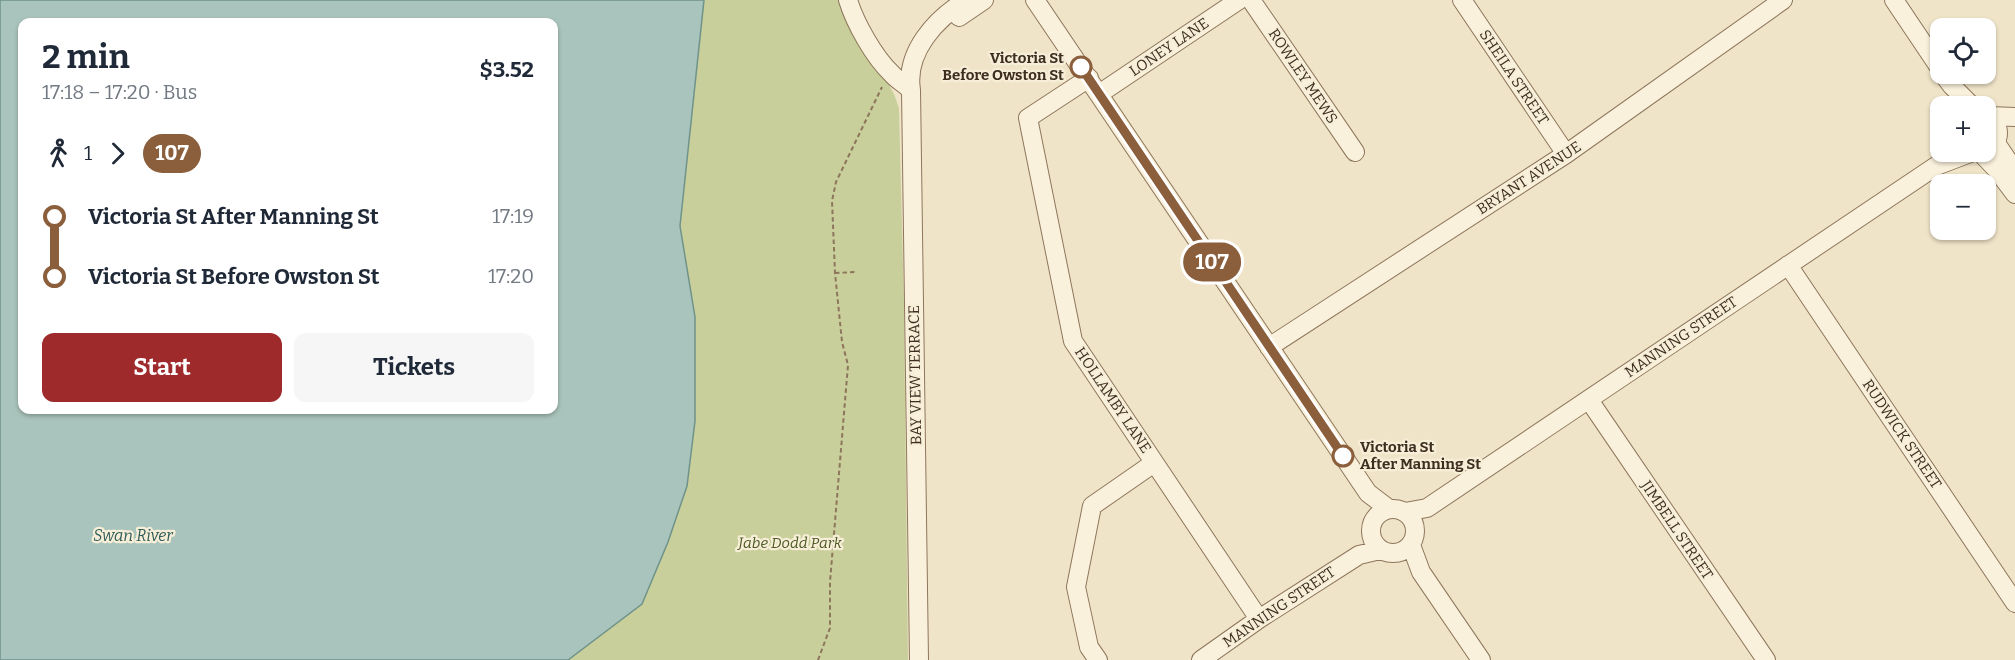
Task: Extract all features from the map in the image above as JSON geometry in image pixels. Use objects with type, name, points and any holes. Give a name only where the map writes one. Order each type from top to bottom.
[{"type":"street","points":[[848,0],[852,15],[877,55],[891,74],[910,90],[919,77],[927,46],[937,23],[967,0]]},
{"type":"street","points":[[927,46],[949,25],[984,0]]},
{"type":"street","points":[[1035,0],[1385,518],[1414,524],[1413,538],[1421,572],[1481,660]]},
{"type":"street","name":"LONEY LANE","points":[[1099,94],[1239,0]]},
{"type":"street","name":"ROWLEY MEWS","points":[[1251,0],[1355,152]]},
{"type":"street","name":"SHEILA STREET","points":[[1462,0],[1566,154]]},
{"type":"street","name":"BRYANT AVENUE","points":[[1269,347],[1566,154],[1783,0]]},
{"type":"street","points":[[1894,0],[1930,54]]},
{"type":"street","name":"HOLLAMBY LANE","points":[[1089,78],[1028,118],[1073,341],[1259,619]]},
{"type":"street","points":[[1952,84],[1963,96]]},
{"type":"street","name":"BAY VIEW TERRACE","points":[[910,90],[919,660]]},
{"type":"street","points":[[1996,116],[2015,117]]},
{"type":"street","points":[[1996,141],[2015,126]]},
{"type":"street","points":[[1996,153],[2015,171]]},
{"type":"street","name":"MANNING STREET","points":[[1385,518],[1427,508],[1937,162]]},
{"type":"street","points":[[1994,162],[1996,170],[2015,194]]},
{"type":"street","name":"RUDWICK STREET","points":[[1788,265],[2015,603]]},
{"type":"street","name":"JIMBELL STREET","points":[[1589,399],[1766,660]]},
{"type":"street","points":[[1098,660],[1089,647],[1076,587],[1092,506],[1154,463]]},
{"type":"street","name":"MANNING STREET","points":[[1201,660],[1259,619],[1359,555],[1406,550],[1427,508]]},
{"type":"street","points":[[1385,518],[1375,545],[1421,572]]},
{"type":"street","points":[[1359,555],[1385,518]]},
{"type":"path","points":[[819,660],[830,628],[830,582],[848,365],[842,342],[835,273],[832,201],[836,182],[866,116],[891,74]]},
{"type":"path","points":[[835,273],[855,272]]},
{"type":"green space","name":"Jabe Dodd Park","points":[[704,0],[843,0],[894,94],[899,108],[908,660],[568,660],[695,421],[695,317],[680,226]]},
{"type":"water","name":"Swan River","points":[[0,0],[704,0],[680,226],[695,317],[695,421],[687,486],[668,542],[642,604],[568,660],[0,660]]},
{"type":"bus line","name":"107","points":[[1081,67],[1343,456]]},
{"type":"place","name":"Victoria St Before Owston St","points":[[1081,67]]},
{"type":"place","name":"Victoria St After Manning St","points":[[1343,456]]}]
